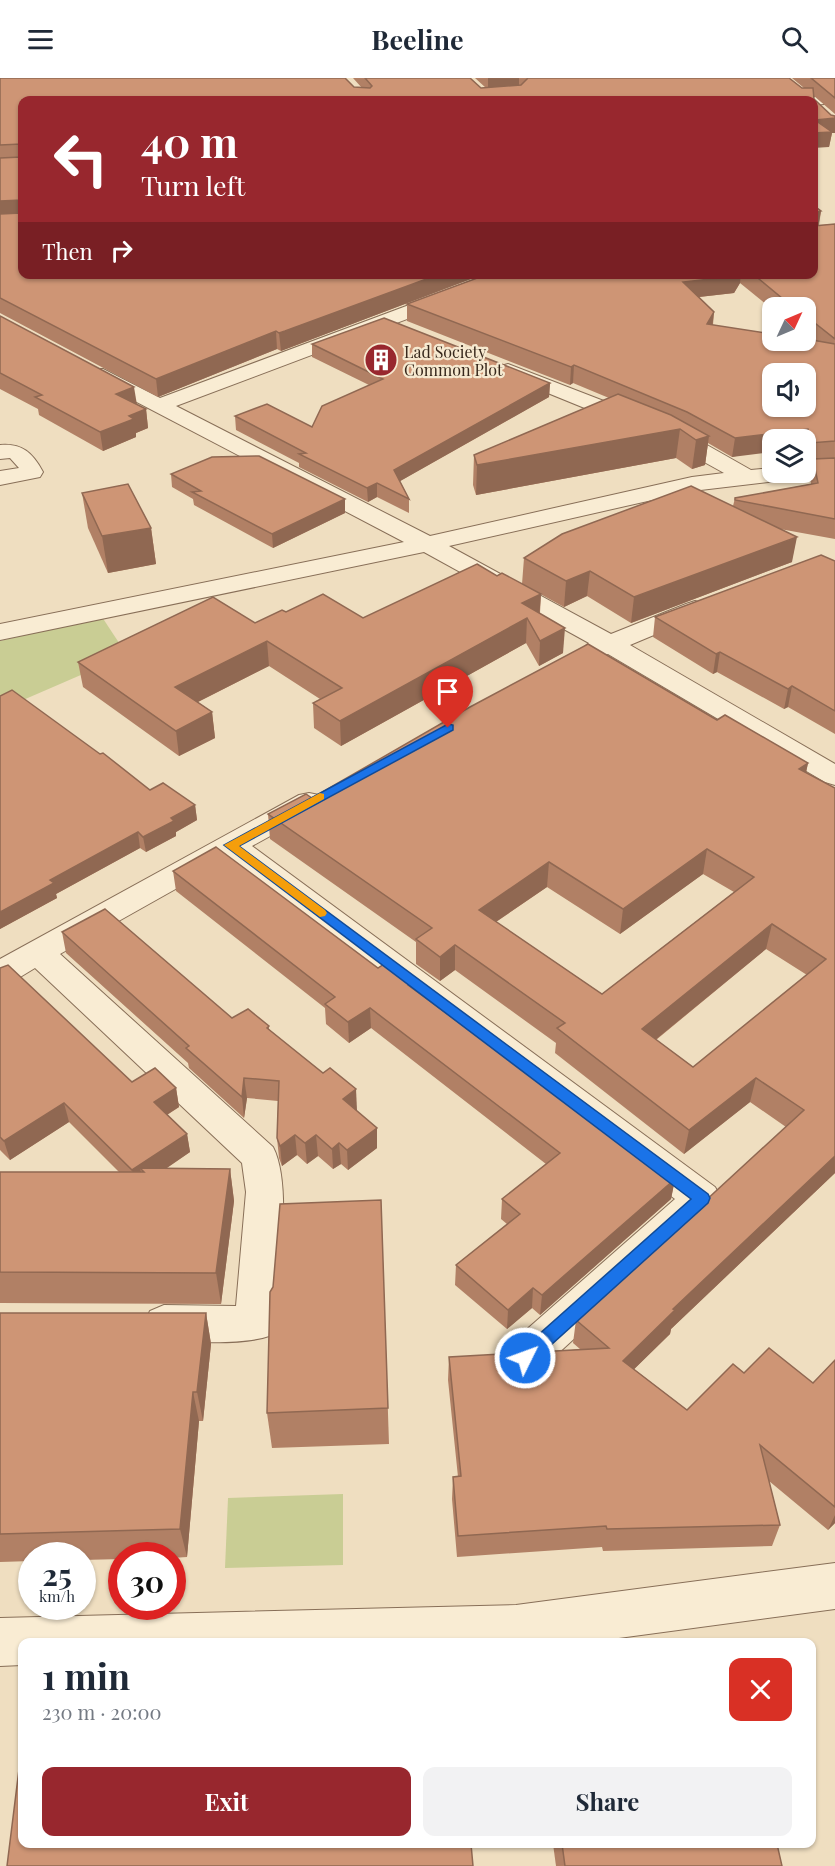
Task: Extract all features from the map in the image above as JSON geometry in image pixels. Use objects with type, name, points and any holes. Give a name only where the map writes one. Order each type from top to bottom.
[{"type":"street","points":[[818,100],[835,99]]},
{"type":"street","points":[[818,109],[828,118]]},
{"type":"street","points":[[158,406],[497,279]]},
{"type":"street","points":[[386,322],[408,330]]},
{"type":"street","points":[[74,361],[428,544],[608,644],[835,776]]},
{"type":"street","points":[[494,364],[676,437],[748,478]]},
{"type":"street","points":[[0,452],[14,450],[24,456],[32,472],[0,478]]},
{"type":"street","points":[[0,632],[428,544],[692,484],[762,476]]},
{"type":"street","points":[[566,665],[608,644],[722,599]]},
{"type":"street","points":[[0,974],[330,791]]},
{"type":"street","points":[[230,845],[702,1198],[525,1358]]},
{"type":"street","points":[[38,952],[260,1157],[265,1192],[255,1324],[127,1323]]},
{"type":"street","points":[[159,1638],[516,1629],[835,1586]]},
{"type":"street","points":[[0,1642],[18,1642]]},
{"type":"green space","points":[[102,617],[127,655],[0,710],[0,641]]},
{"type":"green space","points":[[343,1494],[343,1565],[225,1568],[228,1498]]},
{"type":"building","points":[[0,78],[345,78],[354,87],[370,88],[372,86],[365,78],[470,78],[481,88],[521,85],[528,78],[789,78],[802,88],[813,88],[814,96],[18,96],[18,144],[0,145]]},
{"type":"building","points":[[811,78],[835,78],[835,98]]},
{"type":"building","points":[[818,103],[835,116],[835,118],[818,120]]},
{"type":"building","points":[[818,122],[832,132],[818,133]]},
{"type":"building","points":[[18,157],[18,200],[0,201],[0,158]]},
{"type":"building","points":[[18,213],[18,279],[426,279],[285,331],[279,333],[276,331],[156,379],[0,298],[0,214]]},
{"type":"building","points":[[835,224],[835,339],[816,324],[816,297],[781,297],[759,279],[818,279],[818,226]]},
{"type":"building","points":[[474,279],[710,279],[683,282],[714,312],[707,324],[762,332],[762,351],[816,351],[816,341],[835,344],[835,441],[816,443],[816,429],[762,429],[762,435],[735,438],[687,412],[574,365],[571,367],[407,304]]},
{"type":"building","points":[[0,316],[134,387],[116,394],[146,409],[129,416],[134,419],[100,432],[35,397],[42,395],[0,373]]},
{"type":"building","points":[[384,318],[550,383],[394,470],[409,499],[377,483],[367,488],[299,454],[306,453],[235,416],[267,404],[312,427],[322,406],[383,379],[312,344]]},
{"type":"building","points":[[618,394],[671,415],[709,436],[696,440],[680,429],[477,465],[474,455]]},
{"type":"building","points":[[259,456],[345,499],[272,534],[192,492],[201,491],[171,474],[212,457]]},
{"type":"building","points":[[835,458],[835,519],[735,500],[735,498],[818,483],[816,459]]},
{"type":"building","points":[[128,484],[151,528],[102,536],[82,493]]},
{"type":"building","points":[[691,486],[797,537],[634,597],[590,571],[566,581],[524,558],[562,534]]},
{"type":"building","points":[[821,555],[835,561],[835,711],[792,686],[788,689],[720,652],[716,654],[655,617]]},
{"type":"building","points":[[477,564],[497,576],[502,573],[541,594],[522,603],[565,628],[540,641],[527,618],[340,721],[313,703],[342,688],[267,641],[175,687],[212,712],[176,731],[78,662],[213,597],[255,623],[282,610],[286,612],[323,594],[363,618]]},
{"type":"building","points":[[588,644],[717,720],[725,715],[808,763],[799,769],[835,788],[835,1156],[673,1309],[675,1310],[623,1361],[687,1410],[733,1364],[744,1373],[769,1348],[813,1383],[835,1360],[835,1507],[760,1445],[780,1525],[607,1529],[606,1526],[458,1536],[453,1477],[461,1476],[449,1357],[519,1353],[527,1355],[537,1352],[609,1348],[576,1320],[804,1110],[756,1078],[689,1130],[557,1028],[565,1023],[455,945],[440,957],[416,939],[432,928],[268,814],[306,794],[312,798],[470,707]],"holes":[[[707,849],[754,877],[602,994],[479,910],[549,862],[623,909]],[[772,924],[826,959],[693,1067],[642,1029]]]},
{"type":"building","points":[[12,690],[100,754],[103,753],[150,790],[163,783],[195,805],[171,818],[174,821],[143,837],[138,832],[50,880],[54,883],[0,912],[0,696]]},
{"type":"building","points":[[216,847],[378,968],[387,962],[413,981],[408,985],[648,1162],[650,1160],[675,1179],[542,1295],[533,1288],[508,1310],[456,1265],[520,1214],[502,1199],[560,1153],[370,1008],[348,1022],[325,1004],[335,997],[173,871]]},
{"type":"building","points":[[105,909],[232,1018],[248,1009],[269,1026],[267,1028],[323,1073],[330,1068],[356,1089],[343,1099],[377,1128],[347,1150],[339,1143],[332,1149],[316,1135],[305,1143],[295,1135],[280,1146],[277,1138],[279,1081],[244,1078],[242,1097],[62,932]]},
{"type":"building","points":[[8,965],[132,1082],[155,1068],[176,1088],[154,1102],[187,1134],[132,1170],[64,1103],[4,1141],[0,1137],[0,968]]},
{"type":"building","points":[[140,1168],[230,1169],[216,1273],[0,1272],[0,1172],[144,1172]]},
{"type":"building","points":[[381,1200],[388,1408],[267,1413],[270,1292],[273,1287],[280,1204]]},
{"type":"building","points":[[0,1313],[206,1313],[197,1392],[193,1392],[180,1529],[0,1534]]},
{"type":"building","points":[[18,1777],[18,1848],[471,1848],[473,1866],[7,1866]]},
{"type":"building","points":[[563,1848],[778,1848],[782,1866],[565,1866]]},
{"type":"slow traffic","points":[[320,796],[230,845],[320,913]]},
{"type":"place","name":"Lad Society Common Plot","points":[[381,360]]},
{"type":"route","points":[[448,728],[230,845],[702,1198],[525,1358]]}]
